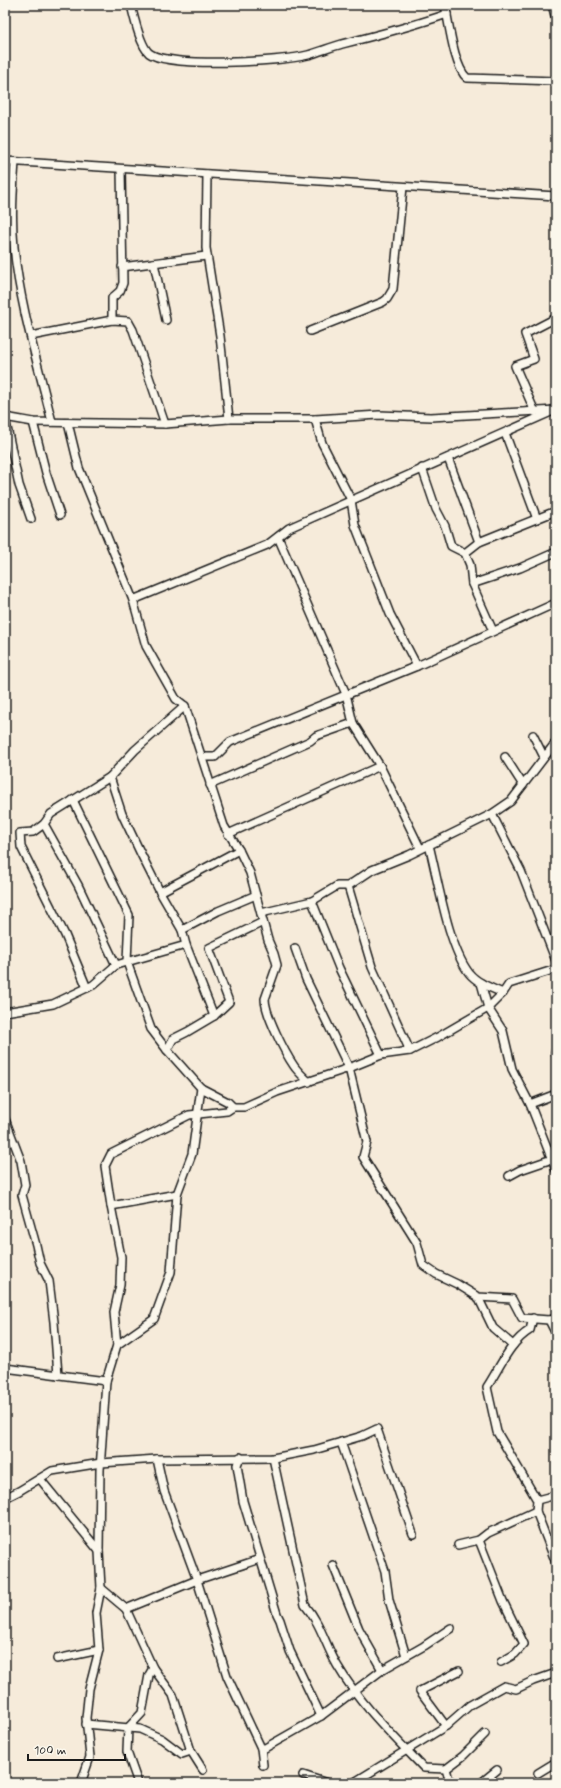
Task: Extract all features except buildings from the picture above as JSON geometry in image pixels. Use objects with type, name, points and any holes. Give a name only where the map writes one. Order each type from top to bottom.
[{"type":"street","points":[[131,5],[143,45],[147,52],[154,56],[194,62],[238,61],[307,56],[340,45],[409,28],[447,14]]},
{"type":"street","points":[[445,5],[458,64],[462,74],[467,78],[556,81]]},
{"type":"street","points":[[552,5],[556,19]]},
{"type":"street","points":[[5,161],[556,196]]},
{"type":"street","points":[[15,162],[12,220],[14,246],[22,301],[52,422]]},
{"type":"street","points":[[112,320],[112,298],[122,287],[123,206],[121,169]]},
{"type":"street","points":[[207,174],[206,256],[220,336],[229,419]]},
{"type":"street","points":[[310,331],[383,302],[390,296],[393,290],[403,187]]},
{"type":"street","points":[[122,267],[206,256]]},
{"type":"street","points":[[154,263],[166,320]]},
{"type":"street","points":[[535,412],[515,366],[534,359],[525,334],[556,318]]},
{"type":"street","points":[[31,336],[112,320],[128,321],[133,330],[165,424]]},
{"type":"street","points":[[30,519],[19,485],[5,418],[33,422],[165,424],[229,419],[315,419],[379,415],[431,417],[556,410]]},
{"type":"street","points":[[133,600],[267,545],[289,528],[556,410]]},
{"type":"street","points":[[315,419],[322,443],[351,500],[355,525],[390,614],[417,666]]},
{"type":"street","points":[[33,422],[42,460],[60,515]]},
{"type":"street","points":[[68,423],[79,468],[133,600],[146,646],[176,699],[185,706],[210,785],[228,834],[239,850],[250,873],[263,922],[277,965],[265,999],[265,1005],[270,1020],[294,1065],[309,1082]]},
{"type":"street","points":[[505,433],[538,519]]},
{"type":"street","points":[[448,458],[479,542]]},
{"type":"street","points":[[422,468],[436,509],[445,526],[451,546],[465,553],[470,565],[472,584],[492,631]]},
{"type":"street","points":[[465,553],[479,542],[556,511]]},
{"type":"street","points":[[278,537],[346,694],[353,722],[380,766],[420,848]]},
{"type":"street","points":[[472,584],[520,568],[556,552]]},
{"type":"street","points":[[202,757],[215,757],[230,742],[417,666],[556,603]]},
{"type":"street","points":[[87,988],[65,935],[21,847],[20,833],[33,832],[44,824],[51,814],[110,777],[134,750],[185,706]]},
{"type":"street","points":[[210,785],[310,741],[316,736],[353,722]]},
{"type":"street","points":[[533,735],[544,757]]},
{"type":"street","points":[[261,914],[312,901],[337,886],[348,886],[372,870],[429,845],[492,814],[511,800],[556,742]]},
{"type":"street","points":[[505,757],[522,785]]},
{"type":"street","points":[[228,834],[380,766]]},
{"type":"street","points":[[110,777],[122,814],[160,892],[182,930],[186,945],[214,1016]]},
{"type":"street","points":[[73,800],[129,915],[127,962],[151,1028],[167,1050],[201,1088],[228,1102],[233,1107]]},
{"type":"street","points":[[492,814],[521,871],[556,961]]},
{"type":"street","points":[[44,824],[78,885],[116,965]]},
{"type":"street","points":[[429,845],[454,942],[464,964],[470,974],[480,983],[503,993]]},
{"type":"street","points":[[160,892],[239,850]]},
{"type":"street","points":[[348,886],[372,967],[410,1051]]},
{"type":"street","points":[[182,930],[218,911],[256,895]]},
{"type":"street","points":[[312,901],[339,968],[381,1055]]},
{"type":"street","points":[[167,1050],[173,1039],[214,1016],[229,1002],[209,948],[263,922]]},
{"type":"street","points":[[5,1012],[53,1004],[78,994],[93,985],[116,965],[186,945]]},
{"type":"street","points":[[295,948],[306,979],[349,1068],[367,1142],[363,1157],[417,1243],[423,1265],[436,1274],[457,1284],[478,1297],[512,1299],[522,1318],[553,1319],[556,1334]]},
{"type":"street","points":[[81,1783],[90,1757],[86,1724],[89,1689],[99,1650],[96,1613],[101,1588],[99,1551],[101,1463],[106,1381],[117,1345],[114,1312],[120,1285],[121,1257],[105,1166],[111,1154],[189,1115],[227,1111],[233,1107],[244,1107],[277,1092],[349,1068],[381,1055],[410,1051],[438,1037],[488,1008],[503,993],[509,984],[556,969]]},
{"type":"street","points":[[480,983],[488,1008],[503,1031],[512,1069],[530,1104],[554,1159],[556,1170]]},
{"type":"street","points":[[117,1345],[154,1319],[171,1272],[178,1194],[192,1154],[201,1088]]},
{"type":"street","points":[[530,1104],[556,1094]]},
{"type":"street","points":[[5,1119],[21,1161],[25,1185],[22,1195],[40,1263],[49,1281],[58,1375]]},
{"type":"street","points":[[509,1176],[520,1170],[554,1159]]},
{"type":"street","points":[[111,1206],[178,1194]]},
{"type":"street","points":[[478,1297],[493,1328],[513,1345]]},
{"type":"street","points":[[533,1318],[530,1330],[521,1335],[513,1345],[487,1387],[497,1432],[537,1500],[536,1511],[556,1563]]},
{"type":"street","points":[[5,1368],[106,1381]]},
{"type":"street","points":[[5,1498],[52,1471],[101,1463],[157,1459],[240,1457],[273,1458],[341,1442],[377,1429],[413,1534]]},
{"type":"street","points":[[341,1442],[385,1571],[388,1600],[406,1656]]},
{"type":"street","points":[[240,1457],[237,1465],[243,1501],[260,1553],[260,1559],[277,1614],[290,1651],[321,1716]]},
{"type":"street","points":[[273,1458],[305,1605],[315,1618],[336,1664],[354,1691],[424,1768],[446,1769],[463,1756],[485,1734]]},
{"type":"street","points":[[157,1459],[164,1491],[197,1580],[227,1676],[261,1748],[263,1764]]},
{"type":"street","points":[[40,1479],[99,1551]]},
{"type":"street","points":[[537,1500],[556,1495]]},
{"type":"street","points":[[458,1545],[479,1540],[488,1533],[536,1511]]},
{"type":"street","points":[[479,1540],[503,1601],[524,1644],[515,1654],[501,1662]]},
{"type":"street","points":[[126,1609],[197,1580],[260,1559]]},
{"type":"street","points":[[333,1565],[359,1629],[382,1670]]},
{"type":"street","points":[[101,1588],[126,1609],[153,1668],[173,1695],[191,1751],[203,1770]]},
{"type":"street","points":[[261,1748],[265,1748],[321,1716],[382,1670],[451,1628]]},
{"type":"street","points":[[57,1659],[99,1650]]},
{"type":"street","points":[[138,1783],[127,1752],[128,1728],[142,1712],[149,1675],[153,1668]]},
{"type":"street","points":[[446,1726],[420,1692],[459,1671]]},
{"type":"street","points":[[353,1783],[446,1726],[470,1705],[504,1686],[516,1689],[535,1680],[556,1673]]},
{"type":"street","points":[[86,1724],[140,1729],[162,1739],[182,1754],[191,1751]]},
{"type":"street","points":[[538,1774],[556,1762]]},
{"type":"street","points":[[446,1769],[450,1783]]},
{"type":"street","points":[[480,1783],[497,1770]]},
{"type":"street","points":[[303,1775],[327,1783]]}]
